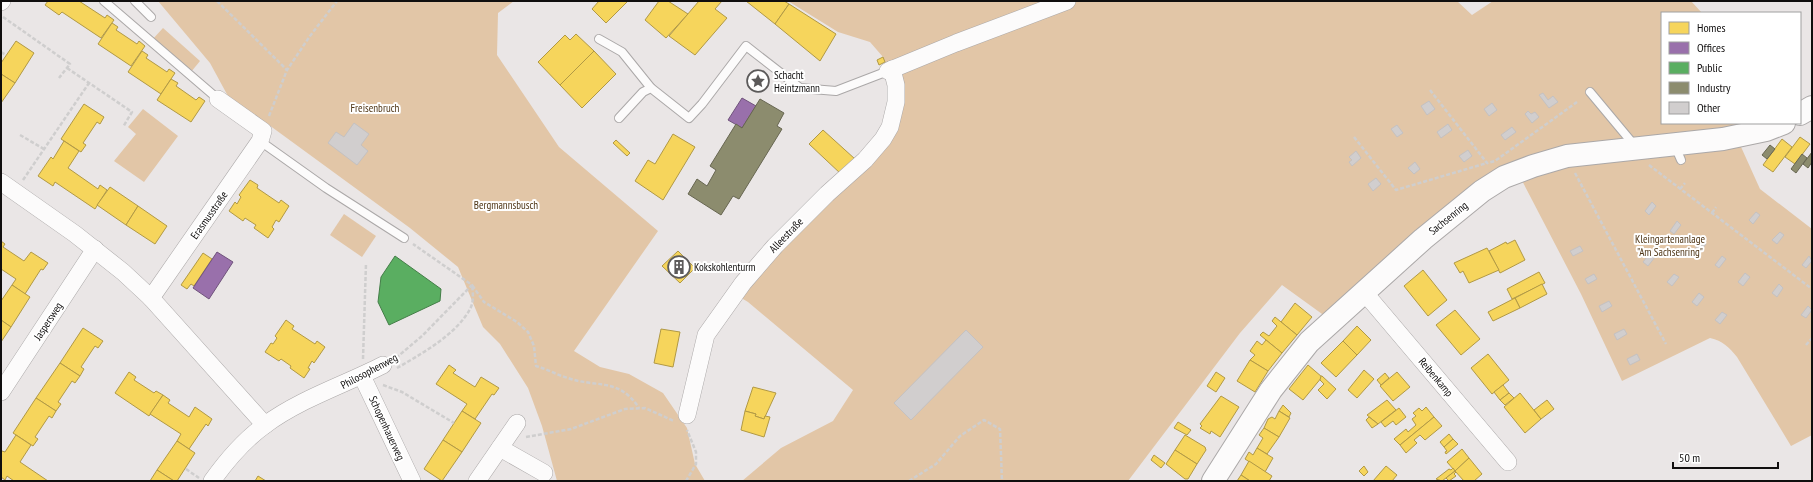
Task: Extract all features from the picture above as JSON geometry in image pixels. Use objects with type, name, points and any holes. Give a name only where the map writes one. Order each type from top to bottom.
[{"type":"street","points":[[890,70],[1067,1]]},
{"type":"street","name":"Alleestraße","points":[[685,417],[706,334],[743,283],[775,246],[827,194],[865,160],[883,139],[890,127],[896,102],[896,85],[890,70]]},
{"type":"street","points":[[218,99],[262,136]]},
{"type":"street","points":[[1801,113],[1812,107]]},
{"type":"street","name":"Sachsenring","points":[[1213,481],[1271,390],[1289,365],[1309,342],[1428,234],[1482,191],[1513,172],[1566,156],[1634,149],[1678,153],[1766,130],[1781,124]]},
{"type":"street","name":"Erasmusstraße","points":[[151,298],[262,136]]},
{"type":"street","points":[[1,182],[95,249],[151,298],[265,425]]},
{"type":"street","name":"Jaspersweg","points":[[1,392],[95,249]]},
{"type":"street","name":"Reibenkamp","points":[[1364,292],[1508,462]]},
{"type":"street","name":"Philosophenweg","points":[[212,481],[224,464],[242,444],[265,425],[302,404],[362,376],[389,368]]},
{"type":"street","name":"Schopenhauerweg","points":[[362,376],[412,481]]},
{"type":"street","points":[[477,481],[517,423]]},
{"type":"street","points":[[502,444],[544,473]]},
{"type":"lane","points":[[104,1],[218,99]]},
{"type":"lane","points":[[135,1],[151,17]]},
{"type":"lane","points":[[599,39],[622,52],[651,88],[689,118],[702,104],[746,46],[800,88],[836,91],[890,70]]},
{"type":"lane","points":[[619,118],[643,92],[651,88]]},
{"type":"lane","points":[[1590,92],[1634,149]]},
{"type":"lane","points":[[262,136],[326,188],[404,238]]},
{"type":"path","points":[[217,1],[287,70]]},
{"type":"path","points":[[262,136],[287,70],[310,36],[337,1]]},
{"type":"path","points":[[1,15],[70,64],[59,78]]},
{"type":"path","points":[[1,52],[6,55]]},
{"type":"path","points":[[67,68],[132,112],[123,127]]},
{"type":"path","points":[[15,192],[89,83]]},
{"type":"path","points":[[1430,90],[1487,163]]},
{"type":"path","points":[[1354,137],[1396,190],[1495,161],[1577,102]]},
{"type":"path","points":[[20,135],[44,150]]},
{"type":"path","points":[[1634,149],[1680,188],[1812,290]]},
{"type":"path","points":[[1566,156],[1666,344]]},
{"type":"path","points":[[1680,188],[1685,183]]},
{"type":"path","points":[[1712,213],[1716,207]]},
{"type":"path","points":[[404,238],[472,285],[484,302],[517,322],[528,332],[534,346],[536,366],[569,379],[607,384],[633,398],[639,408]]},
{"type":"path","points":[[366,263],[362,376],[402,392],[454,423]]},
{"type":"path","points":[[389,368],[431,348],[457,324],[470,310],[473,298],[472,285]]},
{"type":"path","name":"Philosophenweg","points":[[389,368],[396,358],[422,336],[472,285]]},
{"type":"path","points":[[1806,345],[1812,338]]},
{"type":"path","points":[[502,444],[513,443],[535,435],[571,429],[625,409],[639,408],[653,411],[673,421],[685,417],[696,452],[696,464],[686,481]]},
{"type":"path","points":[[909,481],[936,464],[960,436],[984,420],[1000,429],[1002,481]]},
{"type":"path","points":[[186,469],[203,481]]},
{"type":"green space","points":[[158,1],[514,1],[498,13],[497,55],[559,147],[658,231],[574,351],[600,367],[629,374],[663,393],[687,428],[695,464],[705,481],[557,481],[542,426],[528,388],[500,344],[483,327],[458,267],[410,228],[269,125],[229,98],[210,63]]},
{"type":"green space","name":"Kleingartenanlage \"Am Sachsenring\"","points":[[788,1],[1457,1],[1472,15],[1493,1],[1691,1],[1701,12],[1661,12],[1661,124],[1780,124],[1737,138],[1760,189],[1812,229],[1812,435],[1791,446],[1737,357],[1725,345],[1715,339],[1710,338],[1622,381],[1581,294],[1516,169],[1525,159],[1329,319],[1282,285],[1240,333],[1128,481],[742,481],[781,448],[833,421],[853,390],[748,302],[728,290],[856,163],[885,123],[890,85],[887,67],[883,57],[870,42],[838,32]]},
{"type":"green space","points":[[163,28],[200,61],[191,72],[152,40]]},
{"type":"green space","points":[[143,109],[178,136],[144,182],[114,161],[136,134],[128,127]]},
{"type":"green space","points":[[344,214],[376,236],[362,257],[330,235]]},
{"type":"building: Homes","points":[[48,1],[79,1],[105,18],[107,15],[114,20],[101,38],[62,12],[59,15],[45,5]]},
{"type":"building: Homes","points":[[599,1],[628,1],[606,23],[592,9]]},
{"type":"building: Homes","points":[[659,1],[668,1],[688,14],[666,38],[645,20]]},
{"type":"building: Homes","points":[[699,1],[722,1],[715,9],[727,18],[695,55],[669,36]]},
{"type":"building: Homes","points":[[746,1],[784,1],[789,4],[775,24]]},
{"type":"building: Homes","points":[[789,4],[836,34],[820,61],[775,24]]},
{"type":"building: Homes","points":[[112,23],[118,27],[116,30],[137,44],[139,41],[145,46],[131,66],[98,44]]},
{"type":"building: Homes","points":[[576,34],[594,51],[560,85],[538,62],[565,35],[570,40]]},
{"type":"building: Homes","points":[[16,41],[34,53],[15,83],[1,74],[1,63]]},
{"type":"building: Homes","points":[[142,51],[148,55],[146,58],[167,72],[169,69],[175,73],[161,94],[128,72]]},
{"type":"building: Homes","points":[[594,51],[616,74],[582,108],[560,85]]},
{"type":"building: Homes","points":[[883,57],[885,62],[879,65],[877,60]]},
{"type":"building: Homes","points":[[1,74],[15,83],[1,103]]},
{"type":"building: Homes","points":[[171,79],[178,83],[176,86],[196,100],[199,97],[205,101],[191,122],[157,100]]},
{"type":"building: Homes","points":[[84,104],[104,117],[100,124],[97,122],[83,143],[86,145],[81,152],[61,139]]},
{"type":"building: Homes","points":[[823,130],[855,159],[841,174],[809,144]]},
{"type":"building: Homes","points":[[673,134],[695,147],[663,200],[635,181],[648,160],[655,164]]},
{"type":"building: Homes","points":[[1800,137],[1810,144],[1795,164],[1785,157]]},
{"type":"building: Homes","points":[[1782,139],[1792,147],[1773,172],[1763,165]]},
{"type":"building: Homes","points":[[616,140],[630,153],[627,156],[613,143]]},
{"type":"building: Homes","points":[[64,141],[79,151],[68,168],[98,189],[100,185],[107,190],[95,209],[55,182],[53,186],[38,176],[51,157],[53,159]]},
{"type":"building: Homes","points":[[250,180],[258,185],[257,188],[279,203],[281,200],[289,206],[279,222],[276,220],[272,227],[274,229],[268,238],[254,228],[256,225],[245,218],[243,221],[229,211],[235,202],[237,204],[241,197],[239,195]]},
{"type":"building: Homes","points":[[110,187],[138,206],[126,225],[97,205]]},
{"type":"building: Homes","points":[[138,206],[167,226],[155,244],[126,225]]},
{"type":"building: Homes","points":[[1515,240],[1525,260],[1500,273],[1489,251],[1506,242],[1507,244]]},
{"type":"building: Homes","points":[[1,241],[5,244],[3,247],[24,261],[31,252],[48,263],[43,270],[41,269],[25,294],[12,285],[16,279],[1,269]]},
{"type":"building: Homes","points":[[1487,248],[1499,270],[1469,283],[1463,271],[1460,273],[1454,263]]},
{"type":"building: Homes","name":"Kokskohlenturm","points":[[678,251],[695,268],[680,283],[662,266]]},
{"type":"building: Homes","points":[[203,253],[212,259],[194,286],[191,284],[187,289],[181,285]]},
{"type":"building: Homes","points":[[1423,270],[1447,300],[1428,316],[1404,286]]},
{"type":"building: Homes","points":[[1539,272],[1545,283],[1512,299],[1507,289]]},
{"type":"building: Homes","points":[[1542,284],[1547,294],[1520,308],[1515,298]]},
{"type":"building: Homes","points":[[12,285],[30,297],[11,327],[1,320],[1,301]]},
{"type":"building: Homes","points":[[1515,298],[1520,308],[1493,321],[1488,312]]},
{"type":"building: Homes","points":[[1295,303],[1312,317],[1297,335],[1281,322]]},
{"type":"building: Homes","points":[[1455,310],[1480,339],[1461,355],[1436,325]]},
{"type":"building: Homes","points":[[1275,317],[1297,335],[1282,353],[1260,335],[1263,332],[1269,336],[1277,326],[1272,321]]},
{"type":"building: Homes","points":[[1,320],[11,327],[1,342]]},
{"type":"building: Homes","points":[[286,320],[294,326],[292,329],[315,344],[317,341],[325,347],[314,363],[312,361],[308,368],[310,369],[304,378],[290,368],[291,366],[281,359],[279,361],[265,352],[271,343],[273,344],[277,338],[275,336]]},
{"type":"building: Homes","points":[[1357,326],[1371,340],[1357,355],[1343,341]]},
{"type":"building: Homes","points":[[83,328],[103,341],[98,348],[95,346],[81,367],[84,369],[80,376],[60,363]]},
{"type":"building: Homes","points":[[661,329],[680,332],[673,367],[654,363]]},
{"type":"building: Homes","points":[[1266,340],[1282,353],[1268,371],[1250,360],[1255,355],[1250,351],[1257,341],[1262,345]]},
{"type":"building: Homes","points":[[1343,341],[1357,355],[1336,377],[1321,363]]},
{"type":"building: Homes","points":[[1488,354],[1509,380],[1492,394],[1471,368]]},
{"type":"building: Homes","points":[[1250,360],[1268,371],[1255,392],[1237,381]]},
{"type":"building: Homes","points":[[60,363],[80,376],[75,383],[72,381],[58,402],[61,404],[56,411],[36,398]]},
{"type":"building: Homes","points":[[449,365],[456,370],[453,373],[475,387],[481,377],[499,388],[494,395],[492,394],[475,419],[462,411],[467,404],[436,384]]},
{"type":"building: Homes","points":[[1308,365],[1322,377],[1303,400],[1289,389]]},
{"type":"building: Homes","points":[[1364,370],[1374,379],[1357,398],[1348,390]]},
{"type":"building: Homes","points":[[129,372],[136,377],[134,380],[154,393],[156,391],[163,395],[149,416],[115,393]]},
{"type":"building: Homes","points":[[1216,372],[1225,378],[1216,392],[1207,386]]},
{"type":"building: Homes","points":[[1397,372],[1410,387],[1393,401],[1380,386]]},
{"type":"building: Homes","points":[[1385,373],[1389,378],[1381,385],[1377,380]]},
{"type":"building: Homes","points":[[1321,376],[1336,389],[1327,399],[1318,390],[1324,384],[1320,380]]},
{"type":"building: Homes","points":[[1503,385],[1509,393],[1500,400],[1494,392]]},
{"type":"building: Homes","points":[[753,387],[776,393],[764,419],[755,416],[756,414],[745,411]]},
{"type":"building: Homes","points":[[1509,393],[1514,398],[1505,405],[1500,400]]},
{"type":"building: Homes","points":[[1520,393],[1541,419],[1525,433],[1504,407]]},
{"type":"building: Homes","points":[[163,395],[170,400],[168,403],[189,417],[195,407],[212,419],[208,426],[206,424],[189,449],[177,441],[181,434],[150,414]]},
{"type":"building: Homes","points":[[1221,396],[1239,407],[1220,437],[1211,431],[1210,434],[1200,428],[1202,426],[1200,424]]},
{"type":"building: Homes","points":[[36,398],[56,411],[52,418],[49,416],[35,437],[38,439],[33,446],[13,433]]},
{"type":"building: Homes","points":[[1387,400],[1396,410],[1378,424],[1367,415]]},
{"type":"building: Homes","points":[[1547,400],[1554,409],[1541,419],[1534,410]]},
{"type":"building: Homes","points":[[1283,405],[1291,413],[1289,417],[1279,411]]},
{"type":"building: Homes","points":[[1426,407],[1434,417],[1400,445],[1394,439],[1406,429],[1408,432],[1416,425],[1412,419],[1416,416],[1413,413],[1419,408],[1422,411]]},
{"type":"building: Homes","points":[[1399,408],[1406,417],[1396,425],[1393,421],[1385,427],[1381,422]]},
{"type":"building: Homes","points":[[462,411],[481,423],[462,452],[443,440]]},
{"type":"building: Homes","points":[[745,411],[756,414],[755,416],[764,419],[765,416],[770,417],[764,437],[741,430]]},
{"type":"building: Homes","points":[[1279,411],[1290,418],[1279,437],[1264,428],[1268,419],[1272,417],[1275,419]]},
{"type":"building: Homes","points":[[1369,417],[1378,424],[1372,428],[1366,420]]},
{"type":"building: Homes","points":[[1434,417],[1442,426],[1425,440],[1420,435],[1414,440],[1417,443],[1406,453],[1400,445]]},
{"type":"building: Homes","points":[[1178,422],[1191,430],[1187,435],[1174,428]]},
{"type":"building: Homes","points":[[1264,428],[1279,437],[1267,454],[1257,448],[1263,438],[1259,435]]},
{"type":"building: Homes","points":[[1449,434],[1453,439],[1444,447],[1440,442]]},
{"type":"building: Homes","points":[[16,435],[31,445],[20,462],[48,481],[14,481],[7,476],[5,480],[1,477],[1,453],[2,451],[5,452]]},
{"type":"building: Homes","points":[[1185,435],[1205,447],[1206,450],[1197,464],[1175,450]]},
{"type":"building: Homes","points":[[1453,439],[1458,444],[1446,454],[1445,452],[1447,451],[1444,447]]},
{"type":"building: Homes","points":[[443,440],[462,452],[442,481],[424,469]]},
{"type":"building: Homes","points":[[177,441],[195,453],[177,481],[174,481],[157,470]]},
{"type":"building: Homes","points":[[1257,448],[1273,458],[1265,472],[1245,459],[1249,452],[1253,455]]},
{"type":"building: Homes","points":[[1462,449],[1469,458],[1455,471],[1447,462]]},
{"type":"building: Homes","points":[[1175,450],[1197,464],[1188,479],[1185,479],[1166,464]]},
{"type":"building: Homes","points":[[1154,455],[1165,463],[1161,468],[1151,460]]},
{"type":"building: Homes","points":[[1469,458],[1482,474],[1474,481],[1464,481],[1455,471]]},
{"type":"building: Homes","points":[[1249,461],[1272,476],[1269,481],[1250,481],[1241,475]]},
{"type":"building: Homes","points":[[1364,466],[1368,472],[1364,476],[1359,471]]},
{"type":"building: Homes","points":[[1386,466],[1397,475],[1392,481],[1373,481]]},
{"type":"building: Homes","points":[[1453,468],[1455,471],[1442,481],[1436,479],[1449,469],[1451,470]]},
{"type":"building: Homes","points":[[157,470],[174,481],[150,481]]},
{"type":"building: Homes","points":[[1455,471],[1456,472],[1454,474],[1456,476],[1449,481],[1446,478]]},
{"type":"building: Homes","points":[[1241,475],[1250,481],[1237,481]]},
{"type":"building: Homes","points":[[258,476],[266,481],[255,481]]},
{"type":"building: Offices","points":[[742,98],[756,106],[742,128],[728,120]]},
{"type":"building: Offices","points":[[217,252],[233,262],[209,299],[193,288]]},
{"type":"building: Public","points":[[395,256],[441,289],[440,301],[389,325],[378,302],[381,277]]},
{"type":"building: Industry","points":[[760,99],[784,113],[777,126],[782,129],[739,199],[733,196],[721,215],[688,194],[697,179],[707,186],[716,170],[710,166],[736,124],[742,128]]},
{"type":"building: Industry","points":[[1770,145],[1775,149],[1767,159],[1762,155]]},
{"type":"building: Industry","points":[[1812,152],[1812,162],[1808,168],[1803,164]]},
{"type":"building: Industry","points":[[1802,154],[1807,158],[1796,173],[1791,169]]},
{"type":"building: Other","points":[[1543,93],[1548,100],[1553,96],[1558,102],[1549,108],[1539,95]]},
{"type":"building: Other","points":[[1429,101],[1435,109],[1427,115],[1421,106]]},
{"type":"building: Other","points":[[1492,103],[1497,110],[1489,116],[1484,109]]},
{"type":"building: Other","points":[[1528,111],[1531,114],[1535,112],[1539,117],[1532,123],[1525,114]]},
{"type":"building: Other","points":[[354,123],[369,134],[361,145],[368,151],[357,165],[328,143],[336,132],[344,137]]},
{"type":"building: Other","points":[[1448,124],[1452,130],[1441,138],[1437,132]]},
{"type":"building: Other","points":[[1397,125],[1403,133],[1397,137],[1391,129]]},
{"type":"building: Other","points":[[1512,127],[1516,132],[1505,140],[1501,135]]},
{"type":"building: Other","points":[[1468,150],[1472,156],[1464,162],[1459,156]]},
{"type":"building: Other","points":[[1356,151],[1361,158],[1352,166],[1349,162],[1352,160],[1349,157]]},
{"type":"building: Other","points":[[1415,162],[1420,169],[1414,174],[1408,168]]},
{"type":"building: Other","points":[[1376,178],[1381,184],[1373,191],[1368,184]]},
{"type":"building: Other","points":[[1652,202],[1656,206],[1649,215],[1645,211]]},
{"type":"building: Other","points":[[1756,212],[1760,215],[1753,224],[1749,220]]},
{"type":"building: Other","points":[[1677,221],[1681,225],[1674,234],[1670,231]]},
{"type":"building: Other","points":[[1780,232],[1784,235],[1777,244],[1772,240]]},
{"type":"building: Other","points":[[1702,240],[1706,244],[1699,253],[1695,249]]},
{"type":"building: Other","points":[[1580,246],[1583,251],[1573,256],[1570,251]]},
{"type":"building: Other","points":[[1650,253],[1655,257],[1648,266],[1643,262]]},
{"type":"building: Other","points":[[1722,256],[1726,259],[1719,268],[1715,265]]},
{"type":"building: Other","points":[[1809,256],[1812,261],[1806,268],[1802,265]]},
{"type":"building: Other","points":[[1745,273],[1750,277],[1743,286],[1738,282]]},
{"type":"building: Other","points":[[1594,274],[1597,279],[1588,284],[1585,279]]},
{"type":"building: Other","points":[[1674,274],[1679,277],[1672,286],[1667,282]]},
{"type":"building: Other","points":[[1779,284],[1783,288],[1777,297],[1772,293]]},
{"type":"building: Other","points":[[1699,293],[1704,297],[1697,306],[1692,302]]},
{"type":"building: Other","points":[[1609,301],[1612,306],[1602,312],[1599,306]]},
{"type":"building: Other","points":[[1808,306],[1812,310],[1806,318],[1801,315]]},
{"type":"building: Other","points":[[1722,312],[1727,315],[1720,324],[1715,320]]},
{"type":"building: Other","points":[[1624,329],[1627,334],[1617,340],[1614,334]]},
{"type":"building: Other","points":[[966,330],[983,347],[911,420],[894,403]]},
{"type":"building: Other","points":[[1637,354],[1640,360],[1630,365],[1627,359]]},
{"type":"place","name":"Schacht Heintzmann","points":[[758,81]]},
{"type":"place","name":"Kokskohlenturm","points":[[679,267]]},
{"type":"park label","name":"Freisenbruch","points":[[375,108]]},
{"type":"park label","name":"Bergmannsbusch","points":[[506,205]]}]
